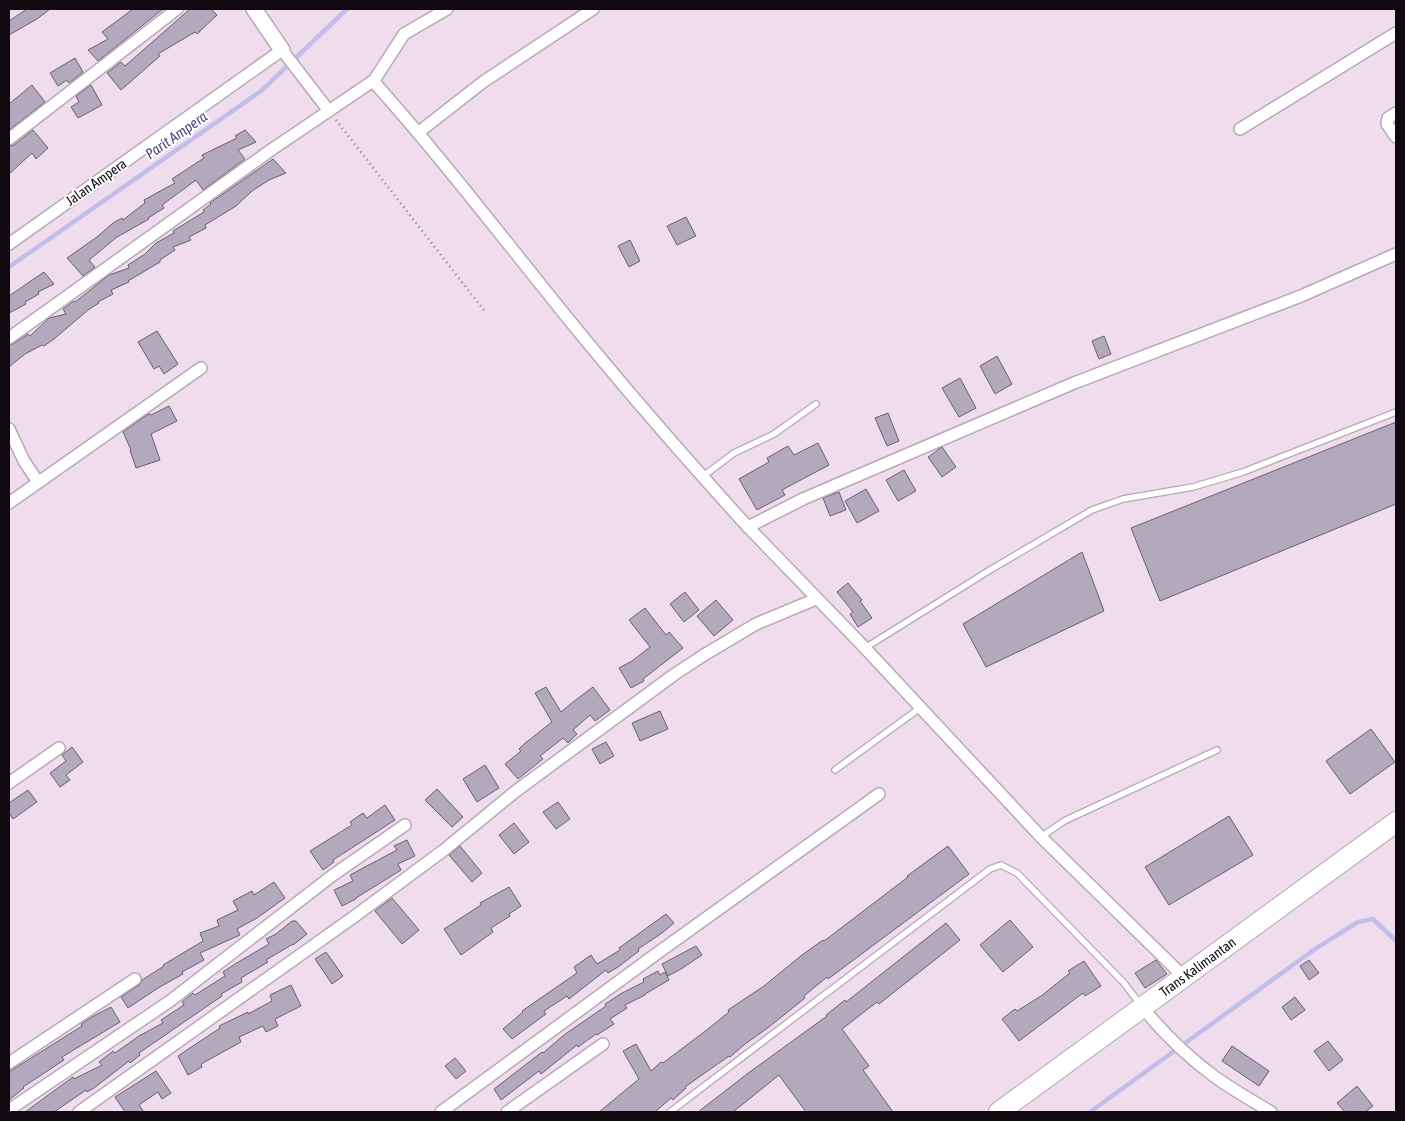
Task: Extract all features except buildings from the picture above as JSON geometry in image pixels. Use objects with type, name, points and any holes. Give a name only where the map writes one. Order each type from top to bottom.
[{"type":"highway","name":"Trans Kalimantan","points":[[999,1112],[1396,822]]},
{"type":"street","points":[[9,139],[177,9]]},
{"type":"street","points":[[254,9],[279,55],[300,72],[329,111]]},
{"type":"street","points":[[9,338],[271,150],[373,82],[404,34],[447,9]]},
{"type":"street","points":[[419,132],[484,82],[593,9]]},
{"type":"street","points":[[1240,129],[1396,33]]},
{"type":"street","name":"Jalan Ampera","points":[[9,244],[279,55]]},
{"type":"street","points":[[373,82],[419,132],[571,322],[702,477],[1041,837],[1184,977]]},
{"type":"street","points":[[1396,113],[1388,118],[1386,124],[1396,137]]},
{"type":"street","points":[[748,527],[802,499],[1074,382],[1301,296],[1396,254]]},
{"type":"street","points":[[9,503],[201,368]]},
{"type":"street","points":[[9,429],[24,461],[38,482]]},
{"type":"street","points":[[79,1112],[355,916],[444,850],[516,791],[675,674],[756,624],[816,599]]},
{"type":"street","points":[[9,783],[59,748]]},
{"type":"street","points":[[441,1112],[879,794]]},
{"type":"street","points":[[9,1110],[170,1001],[326,880],[405,825]]},
{"type":"street","points":[[9,1063],[136,979]]},
{"type":"street","points":[[1143,1008],[1162,1031],[1217,1078],[1272,1112]]},
{"type":"street","points":[[507,1112],[604,1044]]},
{"type":"lane","points":[[702,477],[734,453],[774,434],[816,404]]},
{"type":"lane","points":[[865,648],[990,570],[1092,510],[1123,499],[1193,487],[1243,472],[1396,412]]},
{"type":"lane","points":[[835,770],[920,708]]},
{"type":"lane","points":[[1041,837],[1064,821],[1217,750]]},
{"type":"lane","points":[[670,1112],[990,869],[1001,865],[1017,873],[1124,983],[1143,1008]]},
{"type":"path","points":[[329,111],[486,313]]},
{"type":"waterway","name":"Parit Ampera","points":[[9,267],[261,91],[347,9]]},
{"type":"waterway","points":[[1090,1112],[1315,949],[1358,922],[1373,919],[1396,941]]}]
